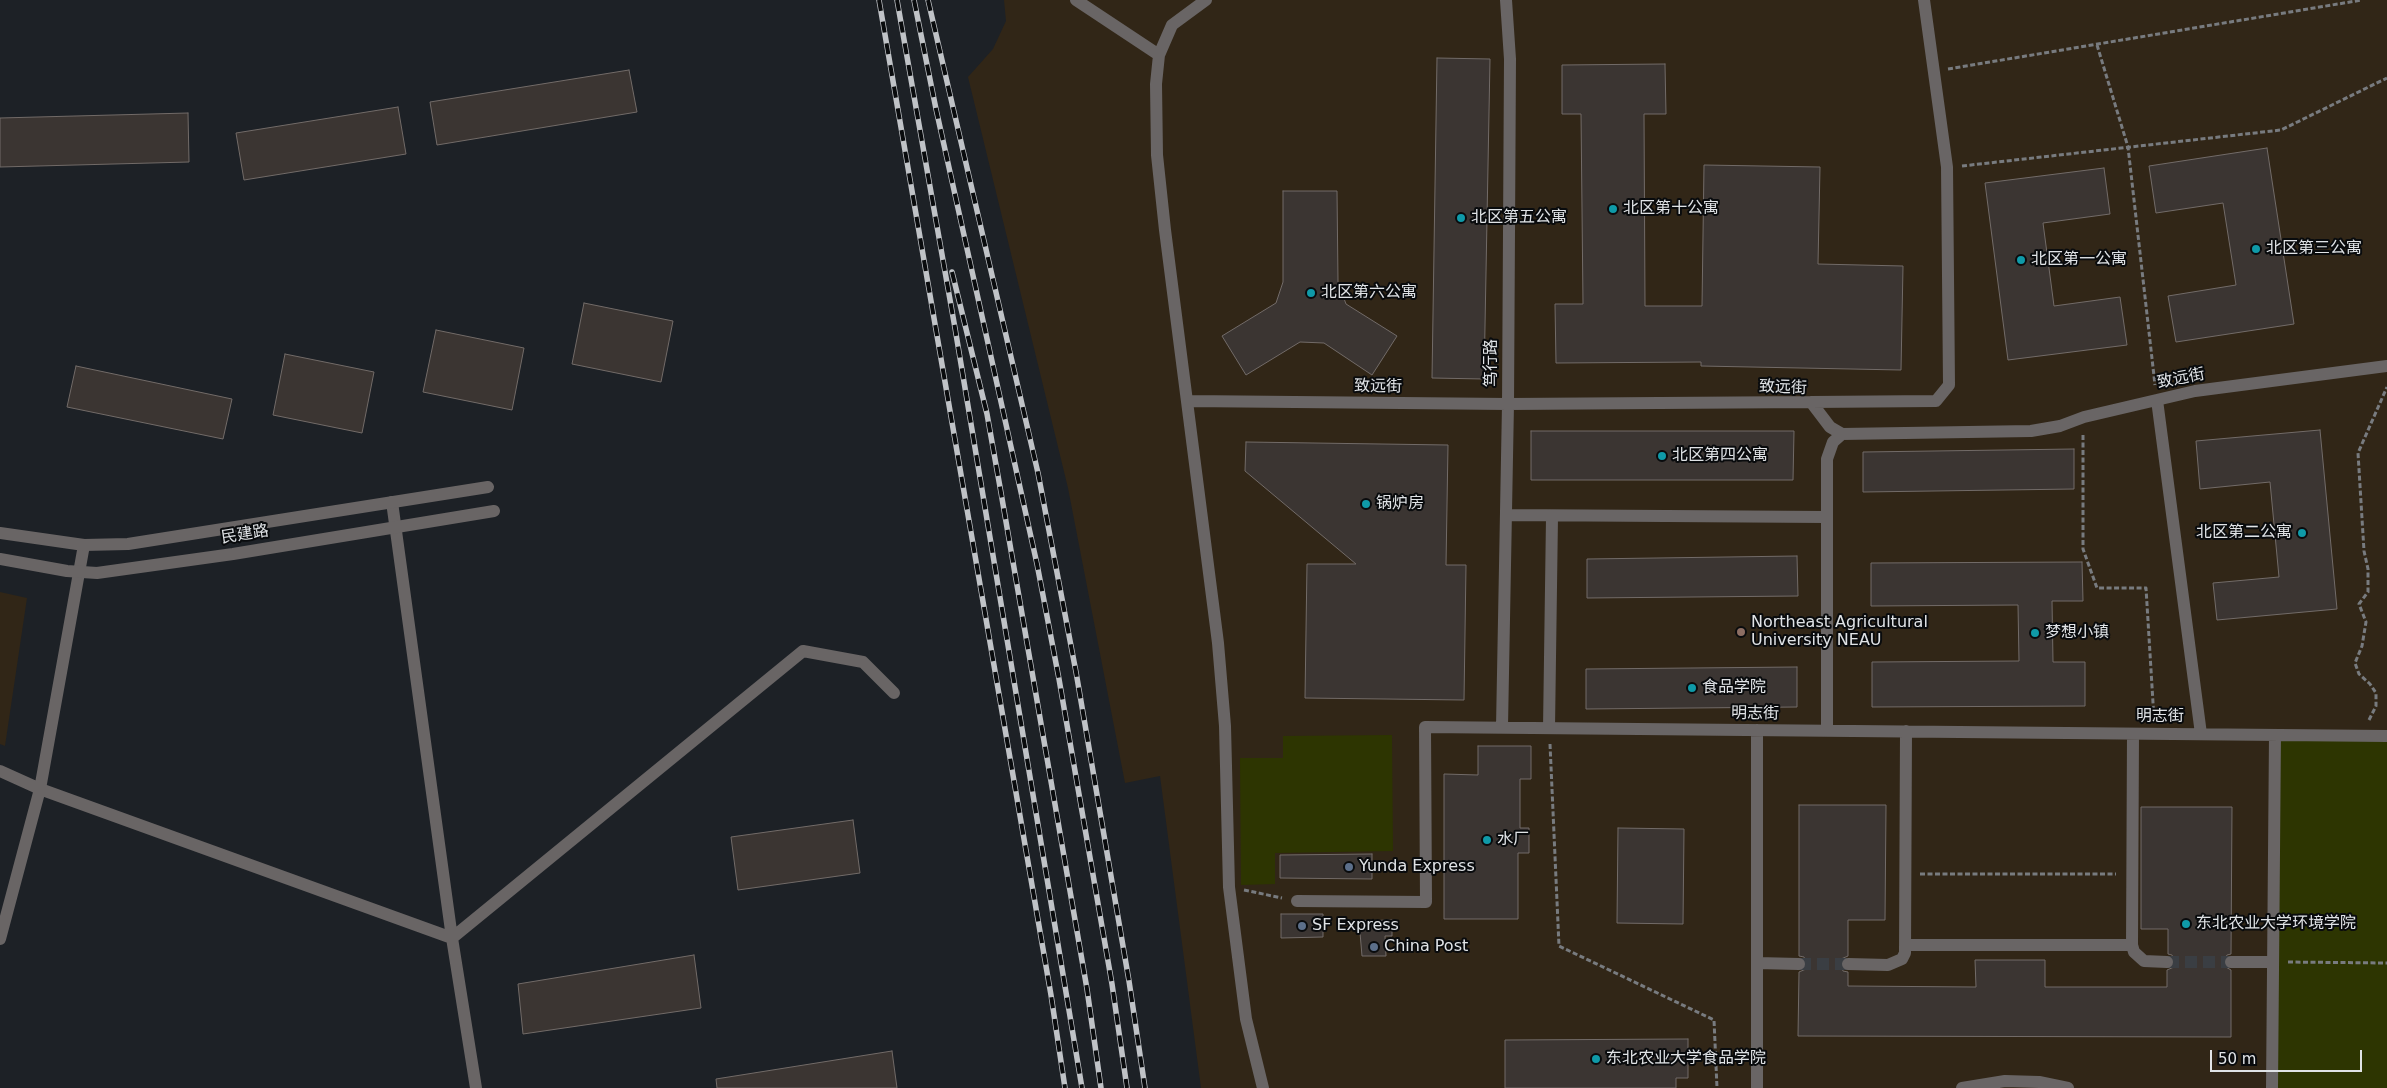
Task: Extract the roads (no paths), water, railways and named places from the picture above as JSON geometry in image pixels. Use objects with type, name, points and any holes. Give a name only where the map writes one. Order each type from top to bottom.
[{"type":"street","points":[[1076,0],[1159,55]]},
{"type":"street","points":[[1206,0],[1172,25],[1159,55],[1156,84],[1157,155],[1217,634],[1224,708],[1229,887],[1246,1019],[1263,1088]]},
{"type":"street","name":"笃行路","points":[[1502,727],[1508,404],[1510,59],[1506,0]]},
{"type":"street","points":[[1812,402],[1936,401],[1949,385],[1946,167],[1935,71],[1924,0]]},
{"type":"street","name":"致远街","points":[[1188,401],[1508,404],[1812,402],[1830,427],[1842,434],[2031,431],[2060,426],[2084,417],[2195,391],[2387,366]]},
{"type":"street","points":[[2157,400],[2200,734]]},
{"type":"street","points":[[1827,730],[1827,459],[1833,442],[1842,434]]},
{"type":"street","name":"民建路","points":[[0,533],[84,545],[128,544],[488,487]]},
{"type":"street","points":[[392,502],[452,938],[476,1088]]},
{"type":"street","name":"民建路","points":[[0,559],[79,572],[97,573],[494,512]]},
{"type":"street","points":[[1506,515],[1826,516]]},
{"type":"street","points":[[1549,728],[1552,516]]},
{"type":"street","points":[[0,939],[40,789],[84,545]]},
{"type":"street","points":[[452,938],[803,651],[863,662],[894,693]]},
{"type":"street","name":"明志街","points":[[1298,901],[1426,902],[1425,728],[1502,727],[2387,736]]},
{"type":"street","points":[[1757,730],[1757,1088]]},
{"type":"street","points":[[1848,964],[1896,963],[1902,959],[1907,945],[1906,731]]},
{"type":"street","points":[[2133,734],[2132,945],[2134,952],[2144,960],[2168,962]]},
{"type":"street","points":[[2272,1088],[2275,735]]},
{"type":"street","points":[[0,771],[40,789],[452,938]]},
{"type":"street","points":[[1907,945],[2132,945]]},
{"type":"street","points":[[2232,962],[2272,962]]},
{"type":"street","points":[[1756,963],[1799,964]]},
{"type":"street","points":[[1962,1088],[2005,1082],[2039,1082],[2068,1088]]},
{"type":"tunnel","points":[[2167,962],[2231,962]]},
{"type":"tunnel","points":[[1799,964],[1848,964]]},
{"type":"railway","points":[[879,0],[1051,995],[1065,1088]]},
{"type":"railway","points":[[897,0],[955,328],[1082,1088]]},
{"type":"railway","points":[[914,0],[936,109],[1037,564],[1112,984],[1127,1088]]},
{"type":"railway","points":[[928,0],[1038,473],[1076,672],[1129,981],[1145,1088]]},
{"type":"railway","points":[[952,272],[987,414],[1087,989],[1101,1088]]},
{"type":"place","name":"北区第十公寓","points":[[1613,209]]},
{"type":"place","name":"北区第五公寓","points":[[1461,218]]},
{"type":"place","name":"北区第三公寓","points":[[2256,249]]},
{"type":"place","name":"北区第一公寓","points":[[2021,260]]},
{"type":"place","name":"北区第六公寓","points":[[1311,293]]},
{"type":"place","name":"北区第四公寓","points":[[1662,456]]},
{"type":"place","name":"锅炉房","points":[[1366,504]]},
{"type":"place","name":"北区第二公寓","points":[[2302,533]]},
{"type":"place","name":"Northeast Agricultural University NEAU","points":[[1741,632]]},
{"type":"place","name":"梦想小镇","points":[[2035,633]]},
{"type":"place","name":"食品学院","points":[[1692,688]]},
{"type":"place","name":"水厂","points":[[1487,840]]},
{"type":"place","name":"Yunda Express","points":[[1349,867]]},
{"type":"place","name":"东北农业大学环境学院","points":[[2186,924]]},
{"type":"place","name":"SF Express","points":[[1302,926]]},
{"type":"place","name":"China Post","points":[[1374,947]]},
{"type":"place","name":"东北农业大学食品学院","points":[[1596,1059]]}]
